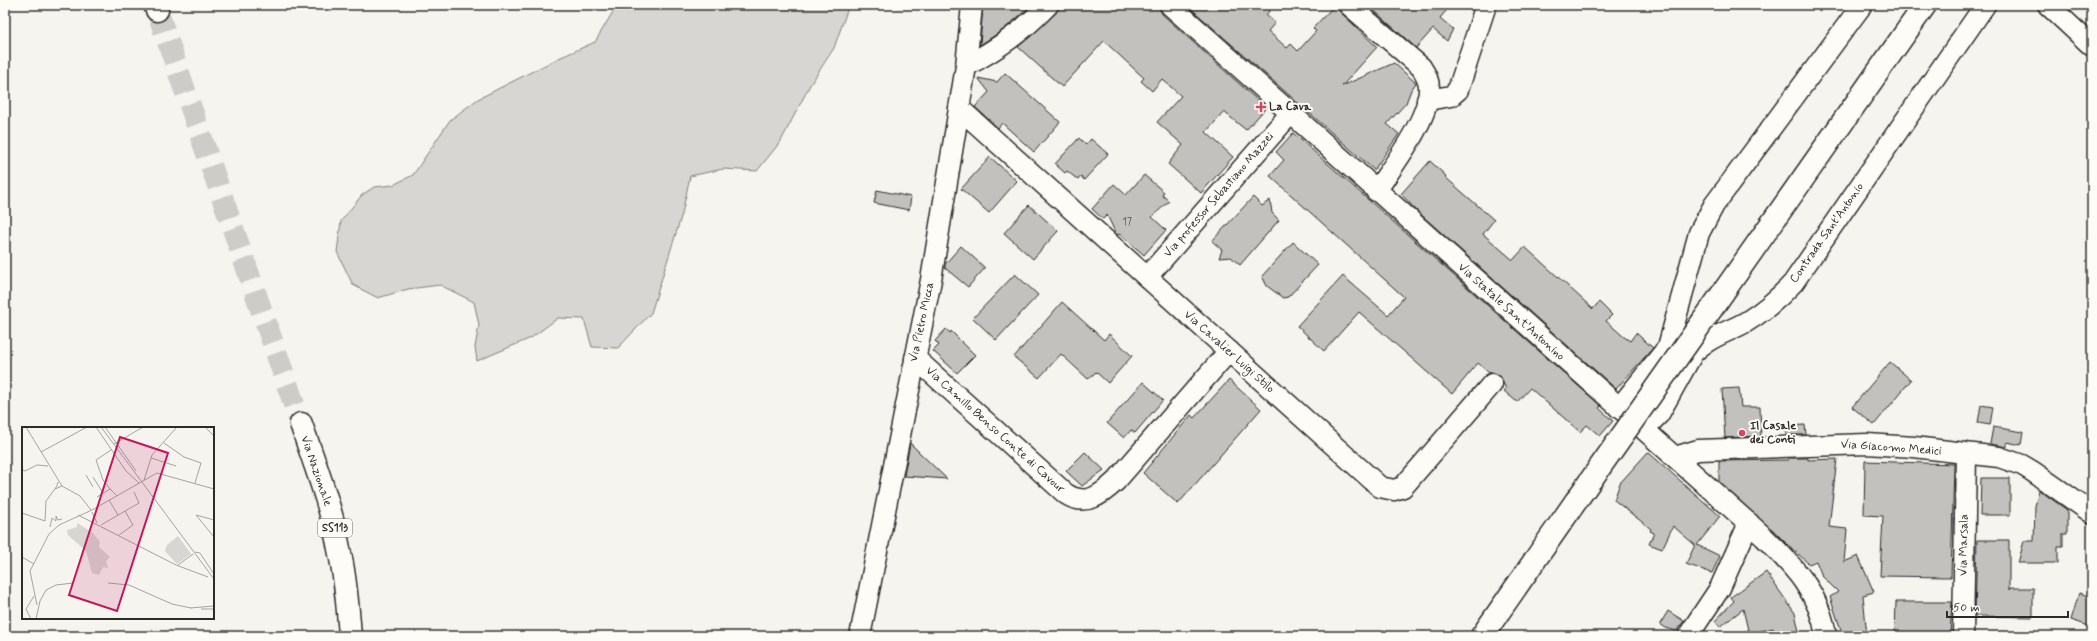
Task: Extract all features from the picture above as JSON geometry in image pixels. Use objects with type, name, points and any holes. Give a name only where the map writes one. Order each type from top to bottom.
[{"type":"main road","points":[[1482,636],[1926,5]]},
{"type":"main road","name":"Via Nazionale","points":[[301,424],[335,529],[344,576],[350,636]]},
{"type":"street","name":"Via Pietro Micca","points":[[860,636],[931,280],[966,66],[972,5]]},
{"type":"street","points":[[966,66],[1015,37],[1048,5]]},
{"type":"street","name":"Via Statale Sant'Antonino","points":[[1170,5],[1749,523],[1784,557],[1806,582],[1818,606],[1826,636]]},
{"type":"street","points":[[1427,100],[1452,96],[1458,90],[1486,5]]},
{"type":"street","points":[[1619,408],[1668,347],[1699,232],[1714,204],[1862,5]]},
{"type":"street","name":"Contrada Sant'Antonio","points":[[1638,425],[1650,424],[1663,407],[1693,353],[1707,342],[1746,322],[1778,300],[1794,283],[1985,5]]},
{"type":"street","points":[[2048,5],[2092,46]]},
{"type":"street","points":[[1354,6],[1421,67],[1427,77],[1429,88],[1427,100],[1412,138],[1376,190]]},
{"type":"street","name":"Via Cavalier Luigi Stilo","points":[[959,108],[1369,478],[1386,490],[1394,490],[1403,487],[1492,384]]},
{"type":"street","name":"Via professor Sebastiano Mazzei","points":[[1147,277],[1290,113]]},
{"type":"street","points":[[1676,318],[1707,342]]},
{"type":"street","name":"Via Camillo Benso Conte di Cavour","points":[[915,358],[1066,494],[1074,500],[1086,500],[1104,492],[1116,481],[1229,351]]},
{"type":"street","points":[[1663,407],[1670,453]]},
{"type":"street","name":"Via Giacomo Medici","points":[[1670,453],[1698,450],[1843,444],[1914,447],[1999,457],[2022,465],[2092,513]]},
{"type":"street","name":"Via Marsala","points":[[1963,636],[1966,454]]},
{"type":"street","points":[[1688,636],[1720,588],[1749,523]]},
{"type":"shaded area","points":[[617,5],[849,5],[834,48],[810,85],[781,141],[757,171],[723,169],[690,176],[682,214],[651,313],[618,348],[592,347],[584,319],[558,318],[531,338],[477,361],[475,347],[479,325],[474,302],[440,285],[408,289],[378,298],[353,285],[337,252],[341,221],[362,195],[374,187],[393,185],[413,175],[450,120],[478,99],[559,58],[595,42]]},
{"type":"building","points":[[983,5],[1032,5],[1003,30],[980,45]]},
{"type":"building","points":[[1059,5],[1159,5],[1162,14],[1266,108],[1246,130],[1224,112],[1206,132],[1233,157],[1201,193],[1168,164],[1183,145],[1157,122],[1181,96],[1162,79],[1152,91],[1141,81],[1144,78],[1104,41],[1062,87],[1018,47],[1056,13]]},
{"type":"building","points":[[1187,5],[1274,5],[1266,15],[1275,23],[1268,31],[1287,48],[1291,44],[1298,51],[1316,31],[1313,28],[1334,6],[1377,47],[1342,86],[1394,63],[1416,83],[1411,90],[1406,103],[1387,124],[1399,134],[1374,170]]},
{"type":"building","points":[[1368,5],[1451,5],[1440,18],[1453,29],[1447,41],[1433,29],[1416,48]]},
{"type":"building","points":[[1005,73],[1060,122],[1034,152],[1002,123],[998,128],[975,107],[989,92],[978,78],[997,82]]},
{"type":"building","points":[[1293,133],[1601,406],[1599,408],[1613,421],[1600,436],[1587,425],[1580,432],[1530,388],[1517,402],[1504,391],[1506,389],[1500,376],[1495,373],[1489,373],[1478,363],[1452,394],[1359,312],[1324,351],[1297,326],[1343,276],[1388,315],[1404,297],[1270,176],[1284,160],[1276,152]]},
{"type":"building","points":[[1079,138],[1086,145],[1091,139],[1108,154],[1084,180],[1081,176],[1078,180],[1067,171],[1065,173],[1055,164]]},
{"type":"building","points":[[990,157],[1017,181],[989,213],[961,189]]},
{"type":"building","points":[[1430,161],[1446,176],[1445,177],[1494,220],[1483,234],[1513,260],[1525,247],[1593,309],[1599,302],[1612,315],[1606,321],[1624,337],[1630,341],[1636,333],[1653,348],[1616,389],[1417,211],[1401,194]]},
{"type":"building","points":[[1144,175],[1164,192],[1162,195],[1169,201],[1152,217],[1166,230],[1144,255],[1121,235],[1116,234],[1107,215],[1103,219],[1092,209],[1114,184],[1126,195]]},
{"type":"building","points":[[877,190],[911,197],[909,210],[874,203]]},
{"type":"building","points":[[1253,197],[1262,206],[1270,200],[1272,213],[1279,220],[1240,265],[1231,257],[1219,258],[1222,250],[1212,241]]},
{"type":"building","points":[[1029,205],[1058,231],[1033,259],[1004,233]]},
{"type":"building","points":[[1293,242],[1318,265],[1288,297],[1283,298],[1267,286],[1262,276]]},
{"type":"building","points":[[961,246],[985,268],[968,287],[945,268],[945,264]]},
{"type":"building","points":[[1015,274],[1038,295],[996,340],[973,318]]},
{"type":"building","points":[[1062,302],[1104,340],[1109,334],[1132,356],[1108,383],[1096,372],[1088,379],[1061,354],[1039,378],[1014,357]]},
{"type":"building","points":[[946,329],[950,333],[951,331],[975,355],[957,373],[933,351],[939,345],[935,341]]},
{"type":"building","points":[[1890,362],[1911,380],[1874,425],[1852,407]]},
{"type":"building","points":[[1229,380],[1261,409],[1178,504],[1143,473],[1191,415],[1194,418]]},
{"type":"building","points":[[1143,382],[1163,400],[1135,433],[1131,430],[1124,438],[1107,423]]},
{"type":"building","points":[[1739,388],[1741,407],[1760,407],[1761,436],[1725,438],[1722,389]]},
{"type":"building","points":[[1981,405],[1993,407],[1990,425],[1978,423]]},
{"type":"building","points":[[1805,425],[1806,435],[1786,435],[1785,426]]},
{"type":"building","points":[[1993,427],[2023,432],[2021,445],[2007,442],[2007,447],[1990,444]]},
{"type":"building","points":[[910,443],[921,454],[947,479],[904,476]]},
{"type":"building","points":[[1085,452],[1104,470],[1082,486],[1066,471]]},
{"type":"building","points":[[1648,452],[1720,516],[1697,545],[1720,556],[1712,573],[1686,564],[1695,545],[1673,526],[1662,549],[1649,544],[1654,533],[1650,531],[1651,529],[1614,500],[1620,483]]},
{"type":"building","points":[[1788,458],[1808,458],[1808,460],[1837,459],[1829,527],[1847,529],[1844,562],[1858,556],[1874,592],[1863,595],[1867,636],[1843,636],[1830,597],[1838,592],[1822,576],[1816,561],[1809,564],[1719,482],[1719,461],[1788,460]]},
{"type":"building","points":[[1865,461],[1954,464],[1951,577],[1880,576],[1883,516],[1864,515]]},
{"type":"building","points":[[1981,478],[2010,478],[2010,515],[1980,515]]},
{"type":"building","points":[[2039,490],[2067,510],[2067,534],[2063,534],[2063,546],[2058,546],[2058,563],[2018,563],[2024,541],[2034,541],[2035,506]]},
{"type":"building","points":[[1977,540],[2009,540],[2009,590],[2010,588],[2033,588],[2033,617],[1975,616]]},
{"type":"building","points":[[1766,572],[1795,613],[1800,636],[1774,636],[1773,628],[1749,634],[1743,609],[1720,627],[1715,621],[1734,601],[1731,597]]},
{"type":"building","points":[[2079,593],[2092,597],[2092,627],[2071,620]]},
{"type":"building","points":[[1896,602],[1952,602],[1950,635],[1895,633]]},
{"type":"building","points":[[1668,611],[1684,621],[1676,631],[1666,628],[1660,624]]},
{"type":"tunnel","points":[[157,10],[301,424]]},
{"type":"place","name":"La Cava","points":[[1261,107]]},
{"type":"place","name":"Il Casale dei Conti","points":[[1742,433]]}]
